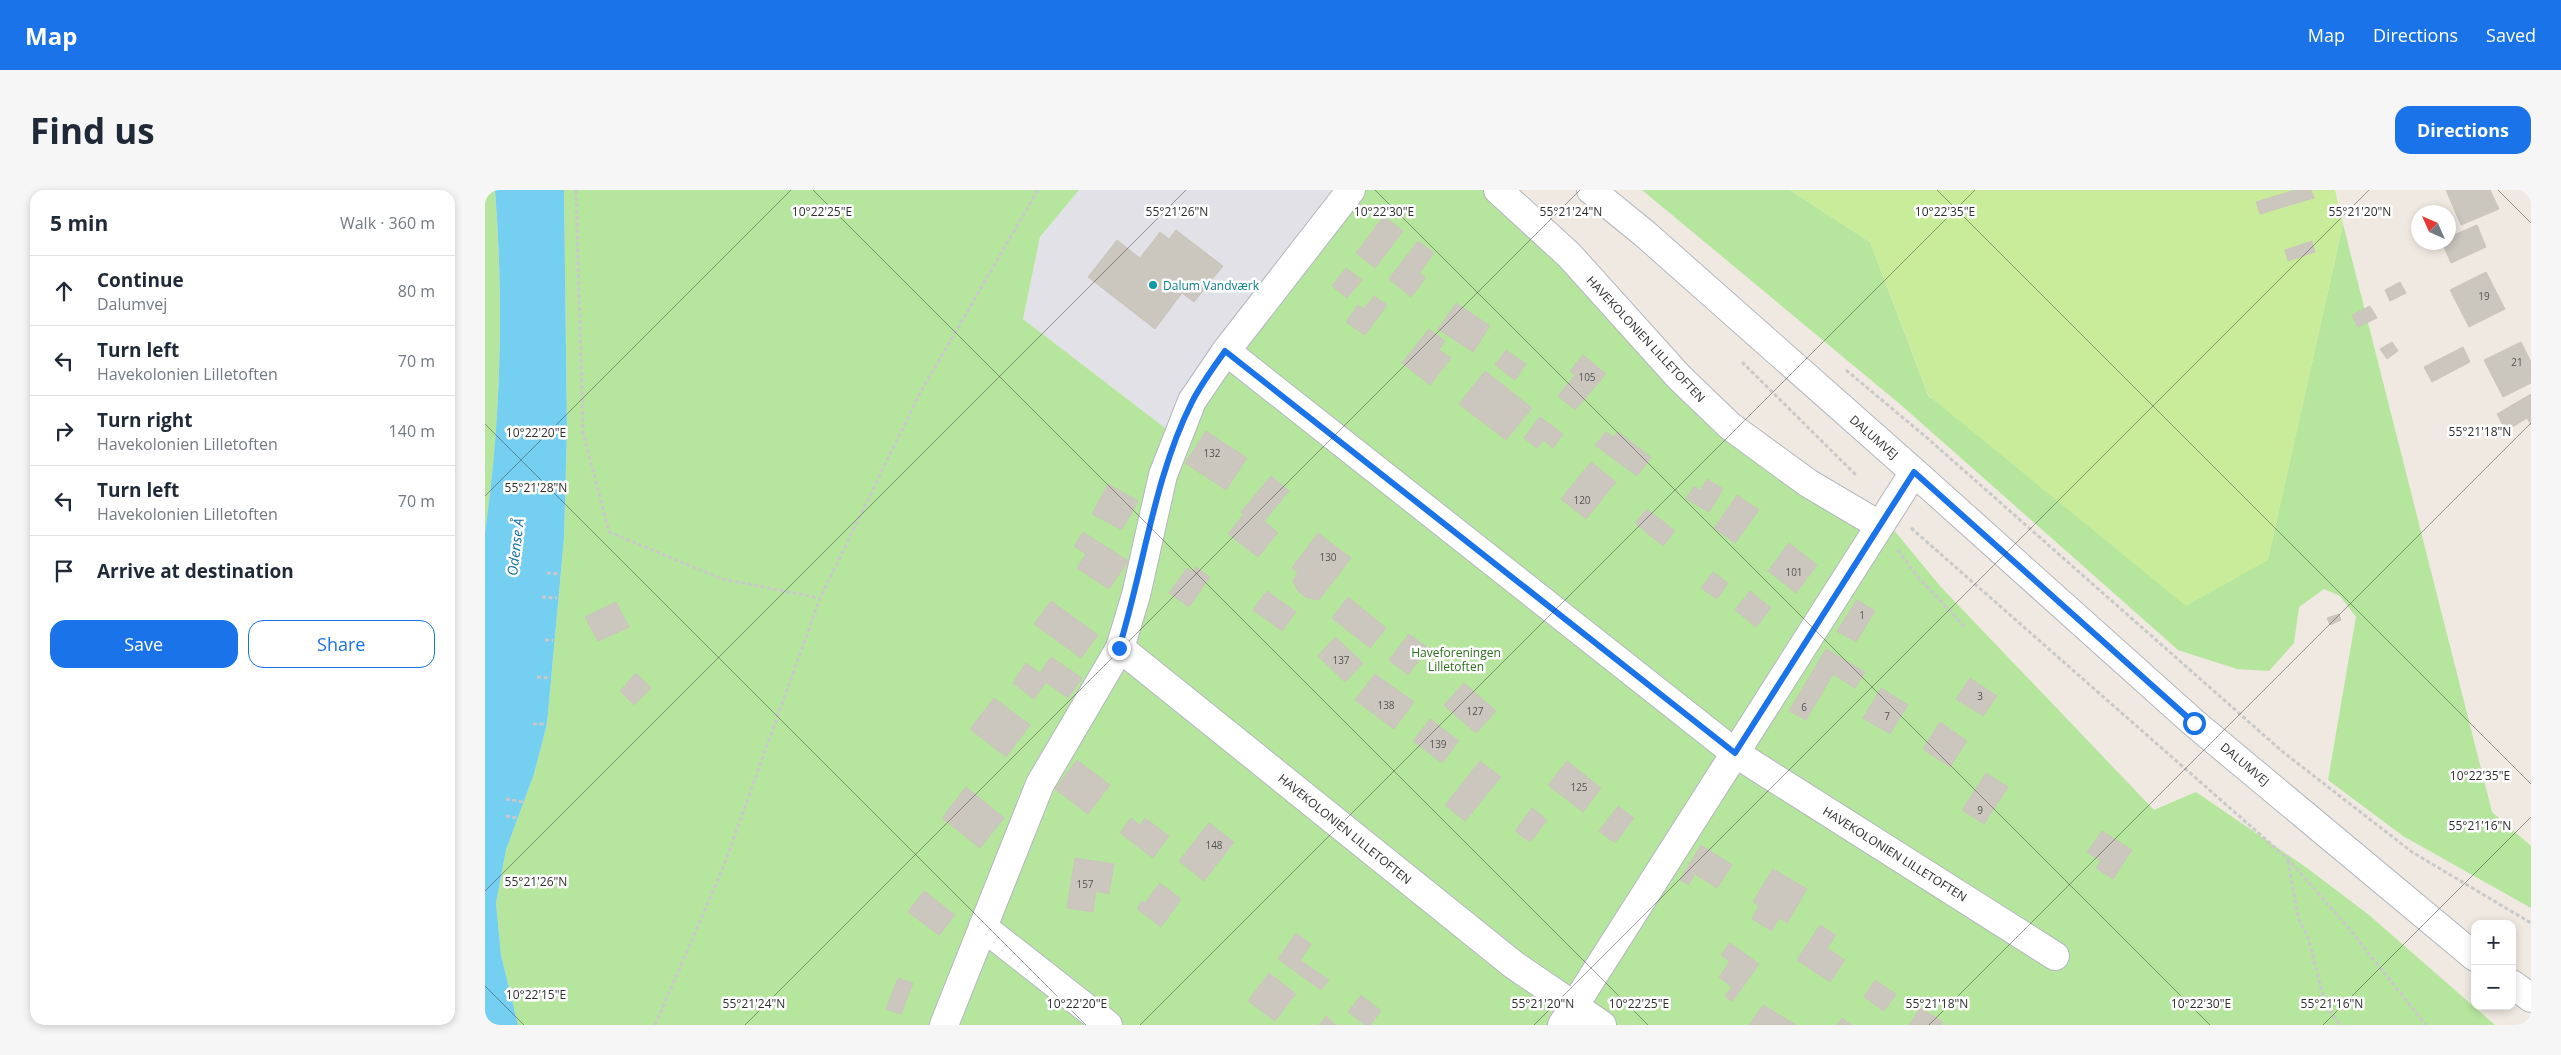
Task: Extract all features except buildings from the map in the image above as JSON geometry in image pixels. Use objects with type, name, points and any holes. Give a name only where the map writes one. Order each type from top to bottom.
[{"type":"street","points":[[944,1025],[1040,784],[1119,648],[1136,594],[1163,475],[1192,401],[1225,351],[1351,190]]},
{"type":"street","name":"HAVEKOLONIEN LILLETOFTEN","points":[[1498,190],[1569,255],[1679,377],[1730,426],[1808,483],[1885,517]]},
{"type":"street","name":"DALUMVEJ","points":[[1591,190],[1645,234],[2194,723],[2471,954]]},
{"type":"street","name":"HAVEKOLONIEN LILLETOFTEN","points":[[1225,351],[1735,753],[2055,956]]},
{"type":"street","points":[[1567,1016],[1914,472]]},
{"type":"street","name":"HAVEKOLONIEN LILLETOFTEN","points":[[1119,648],[1514,965],[1567,1016],[1602,1025]]},
{"type":"street","points":[[983,927],[1108,1025]]},
{"type":"street","points":[[2516,987],[2531,998]]},
{"type":"path","points":[[576,190],[583,432],[609,532],[722,579],[820,598]]},
{"type":"path","points":[[655,1025],[723,868],[820,598],[920,393],[1038,190]]},
{"type":"path","points":[[1738,358],[1885,517],[2288,859],[2347,926],[2426,1025]]},
{"type":"path","points":[[1845,369],[1926,437],[2283,752],[2412,852],[2531,922]]},
{"type":"path","points":[[1885,517],[1917,576],[1965,627]]},
{"type":"path","points":[[547,573],[560,574]]},
{"type":"path","points":[[542,598],[557,598]]},
{"type":"path","points":[[545,640],[553,640]]},
{"type":"path","points":[[537,677],[550,678]]},
{"type":"path","points":[[533,724],[547,724]]},
{"type":"path","points":[[506,799],[523,802]]},
{"type":"path","points":[[506,816],[518,818]]},
{"type":"path","points":[[2288,859],[2299,920],[2308,937],[2325,1004],[2340,1025]]},
{"type":"shaded area","points":[[1079,190],[1342,190],[1169,431],[1023,319],[1040,237]]},
{"type":"green space","points":[[485,190],[495,190],[500,318],[495,447],[485,532]]},
{"type":"green space","name":"Haveforeningen Lilletoften","points":[[564,190],[1079,190],[1040,237],[1023,319],[1169,431],[1342,190],[1509,190],[1720,405],[1804,470],[1884,518],[1940,586],[2154,810],[2196,792],[2307,868],[2369,915],[2471,1004],[2471,1010],[2478,1010],[2495,1025],[518,1025],[501,955],[496,903],[506,850],[534,774],[547,724],[564,538],[567,429]]},
{"type":"green space","points":[[1642,190],[1790,190],[1870,242],[1929,397],[2268,559],[2343,224],[2492,812],[2531,846],[2531,908],[2403,836],[2328,780],[2356,617],[2340,596],[2324,589],[2299,607],[2294,643],[2269,671],[2237,669],[2178,650],[1901,405]]},
{"type":"green space","points":[[1790,190],[2335,190],[2343,224],[2268,560],[2186,606],[1929,396],[1870,242]]},
{"type":"water","name":"Odense Å","points":[[495,190],[564,190],[567,429],[564,538],[547,724],[534,774],[506,850],[496,903],[501,955],[518,1025],[485,1025],[485,532],[495,447],[500,318]]},
{"type":"place","name":"Dalum Vandværk","points":[[1153,285]]},
{"type":"route","points":[[1119,648],[1136,594],[1163,475],[1192,401],[1225,351],[1735,753],[1914,472],[2194,723]]}]
